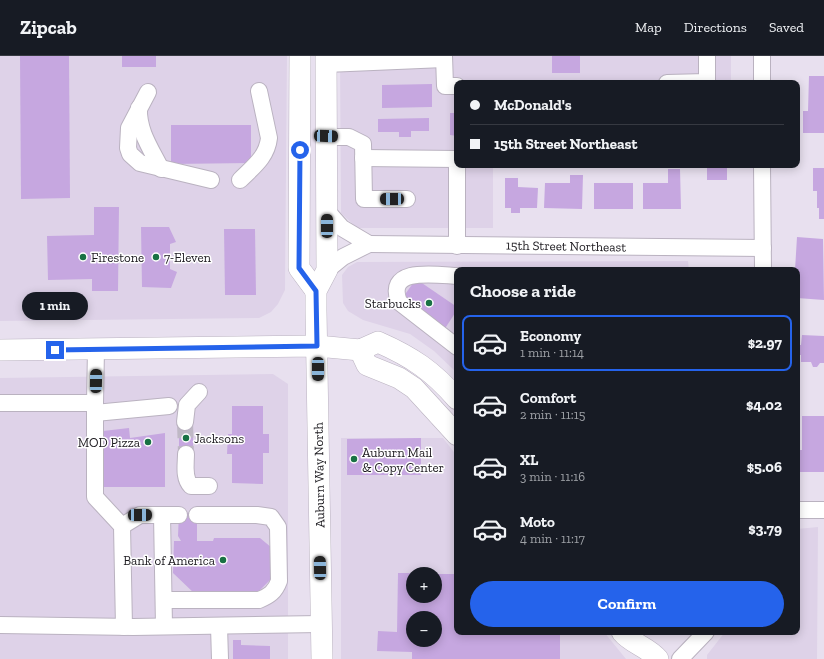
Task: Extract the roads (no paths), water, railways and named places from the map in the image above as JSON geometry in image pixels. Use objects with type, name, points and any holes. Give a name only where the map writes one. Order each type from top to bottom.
[{"type":"main road","points":[[300,56],[299,268],[316,291]]},
{"type":"main road","name":"Auburn Way North","points":[[322,659],[316,291],[327,270],[326,60]]},
{"type":"main road","points":[[0,350],[317,346],[360,350],[378,342],[405,354],[434,374],[454,396]]},
{"type":"main road","points":[[360,350],[367,366],[399,378],[414,388],[454,432]]},
{"type":"main road","points":[[624,635],[627,638],[653,647]]},
{"type":"street","points":[[707,56],[707,80]]},
{"type":"street","points":[[762,56],[762,80]]},
{"type":"street","points":[[326,60],[444,58],[445,86],[454,86]]},
{"type":"street","points":[[240,180],[262,158],[268,144],[269,138],[259,91]]},
{"type":"street","points":[[148,92],[129,128],[128,148],[130,154],[140,163],[211,180]]},
{"type":"street","points":[[326,136],[349,137],[363,144],[364,199],[407,199]]},
{"type":"street","points":[[363,158],[454,159]]},
{"type":"street","points":[[457,168],[457,246]]},
{"type":"street","points":[[762,168],[763,267]]},
{"type":"street","name":"15th Street Northeast","points":[[327,212],[342,228],[369,244],[763,248]]},
{"type":"street","name":"15th Street Northeast","points":[[327,270],[343,258],[369,244]]},
{"type":"street","points":[[454,276],[410,275],[399,283],[396,291],[399,302],[454,346]]},
{"type":"street","points":[[96,349],[95,497],[122,526],[124,627]]},
{"type":"street","points":[[185,422],[187,405],[199,392]]},
{"type":"street","points":[[0,403],[95,408],[169,406]]},
{"type":"street","points":[[186,454],[186,475],[188,484],[191,486],[209,486]]},
{"type":"street","points":[[800,510],[824,510]]},
{"type":"street","points":[[122,526],[140,515],[178,515]]},
{"type":"street","points":[[162,515],[164,626]]},
{"type":"street","points":[[164,600],[259,600],[270,596],[277,588],[279,581],[278,527],[272,517],[257,515],[197,515]]},
{"type":"street","points":[[0,625],[124,627],[321,624]]},
{"type":"street","points":[[219,626],[220,659]]},
{"type":"street","points":[[680,659],[703,635]]},
{"type":"tunnel","points":[[185,422],[186,454]]},
{"type":"place","name":"Firestone","points":[[83,257]]},
{"type":"place","name":"7-Eleven","points":[[156,257]]},
{"type":"place","name":"Starbucks","points":[[429,303]]},
{"type":"place","name":"Jacksons","points":[[186,438]]},
{"type":"place","name":"MOD Pizza","points":[[148,442]]},
{"type":"place","name":"Auburn Mail & Copy Center","points":[[354,459]]},
{"type":"place","name":"Bank of America","points":[[223,560]]}]
